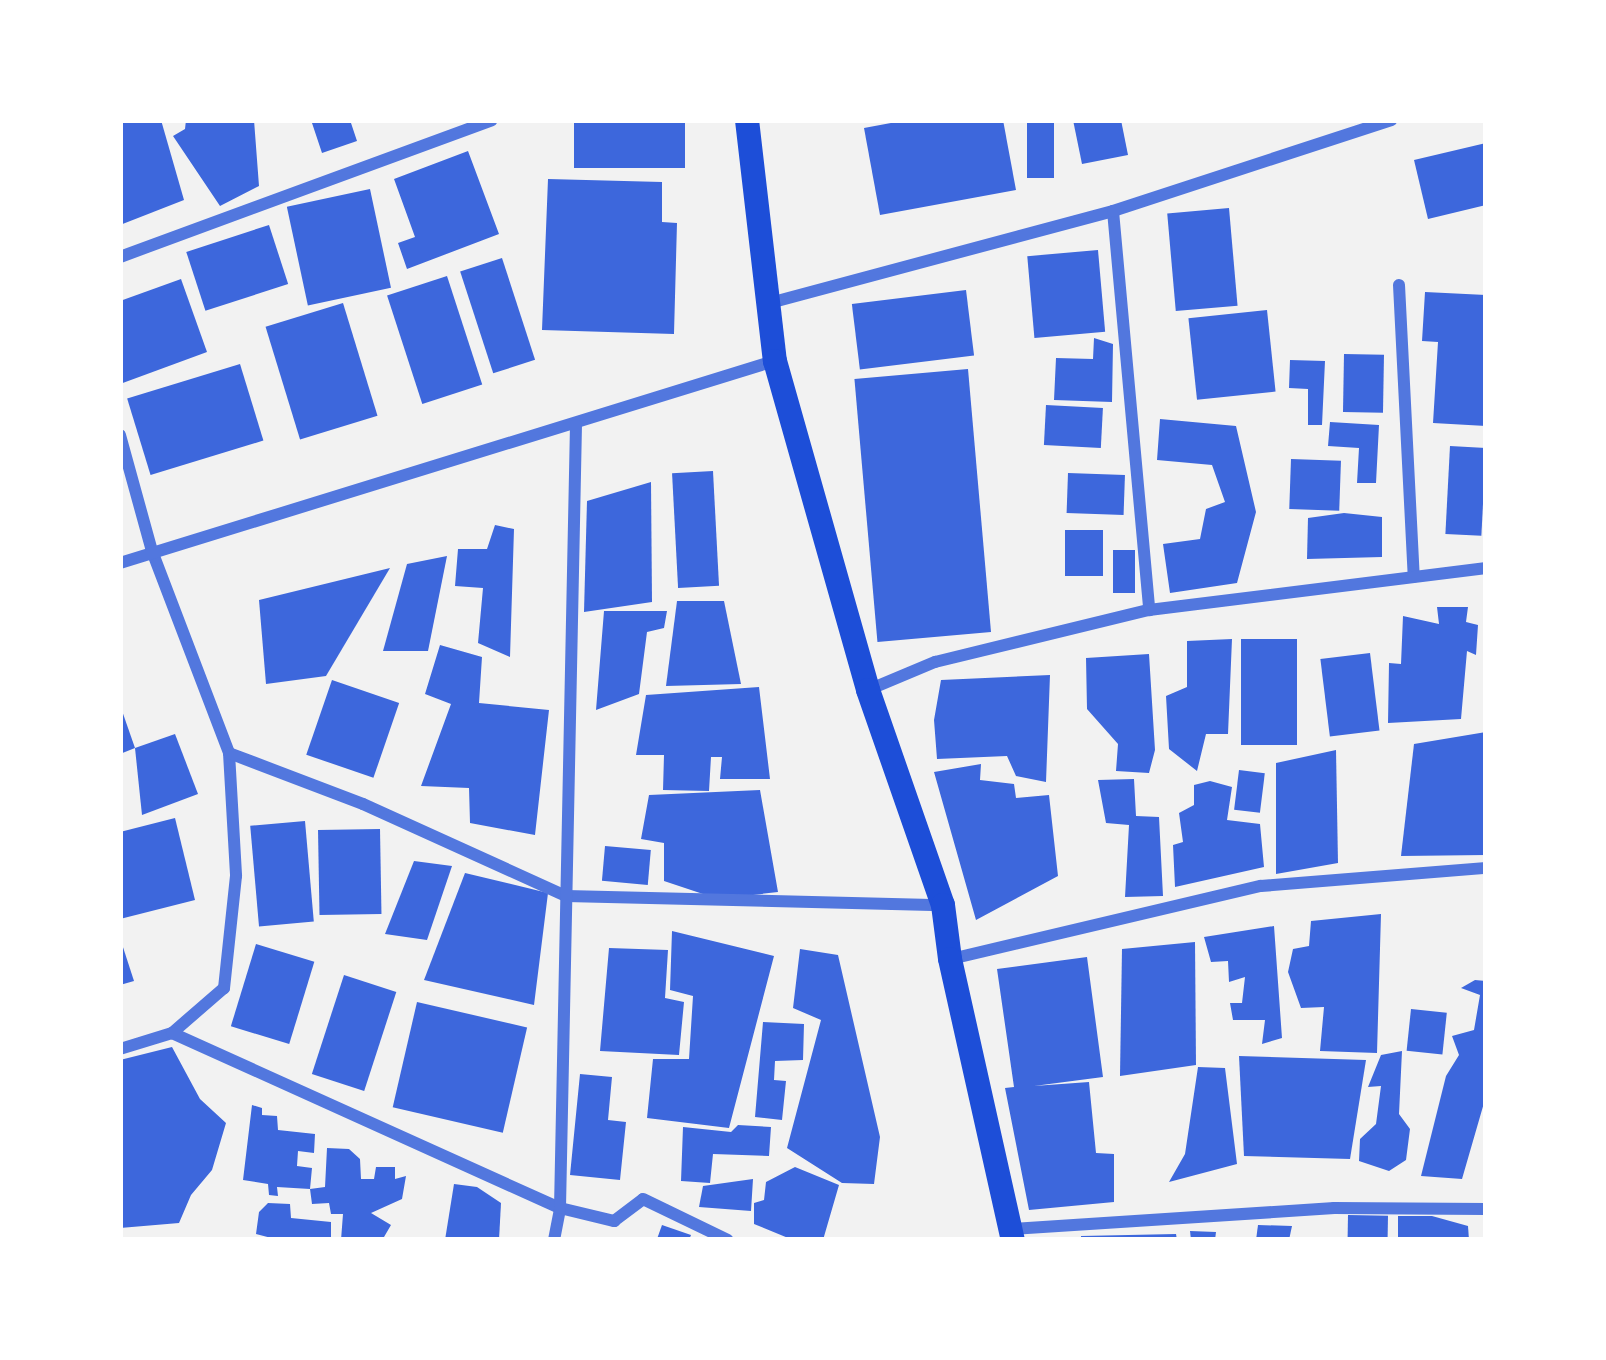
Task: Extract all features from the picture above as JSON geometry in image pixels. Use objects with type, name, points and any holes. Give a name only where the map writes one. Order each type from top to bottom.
[{"type":"main road","points":[[747,120],[764,304],[775,361],[868,690],[943,905],[950,959],[1012,1234]]},
{"type":"street","points":[[120,256],[492,120]]},
{"type":"street","points":[[764,304],[1113,212],[1391,120]]},
{"type":"street","points":[[1113,212],[1149,610]]},
{"type":"street","points":[[1399,285],[1414,578]]},
{"type":"street","points":[[120,563],[775,361]]},
{"type":"street","points":[[554,1240],[560,1208],[576,425]]},
{"type":"street","points":[[120,435],[152,551],[229,753],[236,876],[224,988],[172,1033],[120,1049]]},
{"type":"street","points":[[868,690],[934,662],[1149,610],[1486,568]]},
{"type":"street","points":[[229,753],[364,804],[566,896],[943,905]]},
{"type":"street","points":[[950,959],[1261,886],[1486,868]]},
{"type":"street","points":[[172,1033],[560,1208],[614,1221],[643,1199],[728,1240]]},
{"type":"street","points":[[1012,1234],[1334,1208],[1486,1209]]},
{"type":"building","points":[[120,120],[161,120],[184,200],[120,225]]},
{"type":"building","points":[[186,120],[254,120],[259,186],[220,206],[173,136],[185,129]]},
{"type":"building","points":[[311,120],[350,120],[357,141],[322,153]]},
{"type":"building","points":[[574,120],[685,120],[685,168],[574,168]]},
{"type":"building","points":[[907,120],[1003,120],[1016,190],[880,215],[864,128]]},
{"type":"building","points":[[1027,120],[1054,120],[1054,178],[1027,178]]},
{"type":"building","points":[[1073,120],[1121,120],[1128,155],[1082,164]]},
{"type":"building","points":[[1486,143],[1486,205],[1428,219],[1414,160]]},
{"type":"building","points":[[468,151],[499,234],[407,269],[398,243],[415,237],[394,179]]},
{"type":"building","points":[[548,179],[662,182],[662,222],[677,223],[674,334],[542,330]]},
{"type":"building","points":[[370,189],[391,288],[308,305],[287,207]]},
{"type":"building","points":[[1229,208],[1238,306],[1176,311],[1167,213]]},
{"type":"building","points":[[269,225],[288,284],[205,311],[186,252]]},
{"type":"building","points":[[1098,250],[1105,332],[1034,338],[1027,256]]},
{"type":"building","points":[[502,258],[535,360],[493,373],[460,272]]},
{"type":"building","points":[[447,276],[482,384],[422,404],[387,295]]},
{"type":"building","points":[[181,279],[207,352],[120,384],[120,301]]},
{"type":"building","points":[[966,290],[974,356],[860,370],[852,304]]},
{"type":"building","points":[[1425,292],[1486,295],[1486,426],[1433,423],[1438,342],[1422,341]]},
{"type":"building","points":[[343,303],[377,416],[300,440],[266,327]]},
{"type":"building","points":[[1267,310],[1276,392],[1197,400],[1188,318]]},
{"type":"building","points":[[1094,338],[1113,344],[1112,402],[1054,400],[1056,358],[1093,359]]},
{"type":"building","points":[[1344,354],[1384,355],[1383,413],[1343,412]]},
{"type":"building","points":[[1290,360],[1325,361],[1322,425],[1308,425],[1308,389],[1289,388]]},
{"type":"building","points":[[240,364],[263,441],[151,475],[127,398]]},
{"type":"building","points":[[968,369],[991,632],[877,642],[854,379]]},
{"type":"building","points":[[1046,405],[1103,408],[1101,448],[1044,445]]},
{"type":"building","points":[[1160,419],[1236,426],[1256,512],[1237,583],[1170,593],[1163,544],[1200,539],[1206,509],[1225,502],[1212,465],[1157,460]]},
{"type":"building","points":[[1330,422],[1379,425],[1376,483],[1357,483],[1359,448],[1328,446]]},
{"type":"building","points":[[1450,446],[1486,448],[1481,536],[1445,534]]},
{"type":"building","points":[[1291,459],[1341,461],[1339,511],[1289,509]]},
{"type":"building","points":[[713,471],[719,586],[678,588],[672,473]]},
{"type":"building","points":[[1068,473],[1125,475],[1124,515],[1067,513]]},
{"type":"building","points":[[651,482],[652,602],[584,612],[587,501]]},
{"type":"building","points":[[1344,513],[1382,517],[1382,557],[1307,559],[1308,518]]},
{"type":"building","points":[[495,525],[514,529],[510,657],[478,643],[483,588],[455,586],[458,549],[487,549]]},
{"type":"building","points":[[1065,530],[1103,530],[1103,576],[1065,576]]},
{"type":"building","points":[[1113,550],[1135,550],[1135,593],[1113,593]]},
{"type":"building","points":[[447,556],[428,651],[383,651],[407,564]]},
{"type":"building","points":[[390,568],[326,676],[266,684],[259,600]]},
{"type":"building","points":[[677,601],[724,601],[741,684],[666,686]]},
{"type":"building","points":[[1437,607],[1468,607],[1466,622],[1478,625],[1476,655],[1467,651],[1461,719],[1388,723],[1389,663],[1401,664],[1403,616],[1439,624]]},
{"type":"building","points":[[604,611],[667,611],[664,628],[647,632],[639,694],[596,710]]},
{"type":"building","points":[[1232,639],[1228,734],[1206,734],[1197,771],[1169,749],[1166,696],[1187,687],[1187,641]]},
{"type":"building","points":[[1241,639],[1297,639],[1297,745],[1241,745]]},
{"type":"building","points":[[440,645],[482,657],[479,703],[549,710],[535,835],[470,823],[469,788],[421,786],[451,704],[425,694]]},
{"type":"building","points":[[1370,653],[1380,730],[1330,737],[1320,659]]},
{"type":"building","points":[[1149,654],[1155,750],[1149,773],[1116,771],[1118,744],[1087,709],[1086,658]]},
{"type":"building","points":[[1050,675],[1046,782],[1016,776],[1007,756],[937,759],[934,720],[941,680]]},
{"type":"building","points":[[332,680],[399,703],[373,778],[306,755]]},
{"type":"building","points":[[759,687],[770,779],[720,779],[722,757],[711,757],[709,791],[663,790],[664,755],[636,755],[646,695]]},
{"type":"building","points":[[120,705],[135,748],[120,754]]},
{"type":"building","points":[[1486,732],[1486,855],[1401,856],[1414,744]]},
{"type":"building","points":[[175,734],[198,794],[142,815],[135,748]]},
{"type":"building","points":[[1336,750],[1338,863],[1276,874],[1276,763]]},
{"type":"building","points":[[981,764],[980,780],[1014,784],[1016,798],[1049,795],[1058,876],[976,920],[934,772]]},
{"type":"building","points":[[1239,770],[1265,773],[1260,813],[1234,810]]},
{"type":"building","points":[[1134,779],[1136,816],[1159,817],[1163,896],[1125,897],[1129,825],[1106,823],[1098,780]]},
{"type":"building","points":[[1210,781],[1232,787],[1227,820],[1260,824],[1264,867],[1175,887],[1173,845],[1183,842],[1179,813],[1194,805],[1194,785]]},
{"type":"building","points":[[760,790],[778,892],[718,899],[664,881],[664,843],[641,839],[649,795]]},
{"type":"building","points":[[175,818],[195,900],[120,919],[120,832]]},
{"type":"building","points":[[305,821],[314,922],[259,926],[250,826]]},
{"type":"building","points":[[380,829],[381,914],[319,915],[318,830]]},
{"type":"building","points":[[605,846],[651,850],[648,885],[602,881]]},
{"type":"building","points":[[414,861],[452,866],[427,940],[385,934]]},
{"type":"building","points":[[465,873],[548,893],[534,1005],[424,980]]},
{"type":"building","points":[[1381,914],[1377,1053],[1320,1051],[1324,1007],[1301,1008],[1288,972],[1293,949],[1309,946],[1311,921]]},
{"type":"building","points":[[1274,926],[1282,1038],[1262,1044],[1265,1020],[1233,1020],[1230,1003],[1242,1003],[1245,977],[1229,982],[1228,961],[1211,962],[1204,937]]},
{"type":"building","points":[[672,931],[774,956],[729,1128],[647,1118],[653,1059],[689,1059],[693,996],[670,990]]},
{"type":"building","points":[[120,942],[134,981],[120,985]]},
{"type":"building","points":[[1195,942],[1196,1065],[1120,1076],[1122,949]]},
{"type":"building","points":[[256,944],[314,962],[289,1044],[231,1026]]},
{"type":"building","points":[[609,948],[668,950],[665,998],[684,1002],[679,1055],[600,1051]]},
{"type":"building","points":[[800,949],[838,955],[880,1137],[874,1184],[842,1183],[787,1148],[821,1020],[793,1008]]},
{"type":"building","points":[[1087,957],[1103,1077],[1034,1086],[1089,1082],[1096,1153],[1114,1154],[1114,1202],[1029,1210],[1005,1088],[1014,1087],[997,969]]},
{"type":"building","points":[[344,975],[396,992],[364,1091],[312,1074]]},
{"type":"building","points":[[1475,980],[1486,981],[1486,1096],[1462,1179],[1421,1176],[1446,1076],[1459,1055],[1452,1036],[1474,1030],[1480,995],[1461,988]]},
{"type":"building","points":[[417,1002],[527,1027],[503,1133],[393,1107]]},
{"type":"building","points":[[1411,1009],[1447,1013],[1442,1055],[1407,1051]]},
{"type":"building","points":[[763,1022],[804,1024],[803,1060],[775,1061],[774,1080],[786,1081],[782,1120],[755,1117]]},
{"type":"building","points":[[172,1047],[200,1099],[226,1123],[212,1170],[191,1195],[179,1223],[120,1228],[120,1060]]},
{"type":"building","points":[[1402,1051],[1399,1114],[1410,1129],[1406,1160],[1389,1171],[1359,1161],[1360,1139],[1376,1124],[1381,1086],[1368,1087],[1381,1055]]},
{"type":"building","points":[[1239,1056],[1366,1060],[1350,1159],[1244,1156]]},
{"type":"building","points":[[1198,1067],[1225,1068],[1237,1164],[1169,1182],[1185,1154]]},
{"type":"building","points":[[580,1074],[612,1077],[608,1120],[626,1122],[620,1180],[570,1175]]},
{"type":"building","points":[[252,1105],[262,1108],[262,1115],[277,1116],[278,1130],[315,1134],[314,1153],[298,1151],[297,1166],[312,1168],[310,1189],[277,1187],[278,1196],[269,1195],[268,1184],[243,1180]]},
{"type":"building","points":[[738,1125],[771,1127],[769,1156],[713,1154],[710,1183],[681,1181],[683,1127],[731,1132]]},
{"type":"building","points":[[327,1148],[349,1149],[360,1159],[361,1179],[374,1179],[376,1167],[395,1167],[395,1179],[406,1176],[402,1199],[371,1213],[391,1225],[384,1237],[341,1240],[343,1214],[331,1214],[329,1203],[312,1204],[310,1189],[325,1187]]},
{"type":"building","points":[[795,1167],[839,1185],[823,1240],[793,1240],[754,1224],[754,1203],[764,1200],[766,1182]]},
{"type":"building","points":[[753,1179],[751,1211],[699,1207],[703,1186]]},
{"type":"building","points":[[454,1184],[477,1187],[501,1203],[499,1240],[445,1240]]},
{"type":"building","points":[[268,1203],[290,1204],[291,1218],[331,1222],[331,1240],[279,1240],[256,1234],[259,1212]]},
{"type":"building","points":[[1348,1215],[1388,1216],[1388,1240],[1348,1240]]},
{"type":"building","points":[[1398,1216],[1432,1216],[1468,1226],[1469,1240],[1398,1240]]},
{"type":"building","points":[[662,1225],[691,1235],[689,1240],[657,1239]]},
{"type":"building","points":[[1258,1225],[1292,1226],[1289,1240],[1256,1240]]},
{"type":"building","points":[[1190,1231],[1216,1232],[1215,1240],[1191,1240]]},
{"type":"building","points":[[1176,1234],[1177,1240],[1081,1240],[1081,1236]]}]
